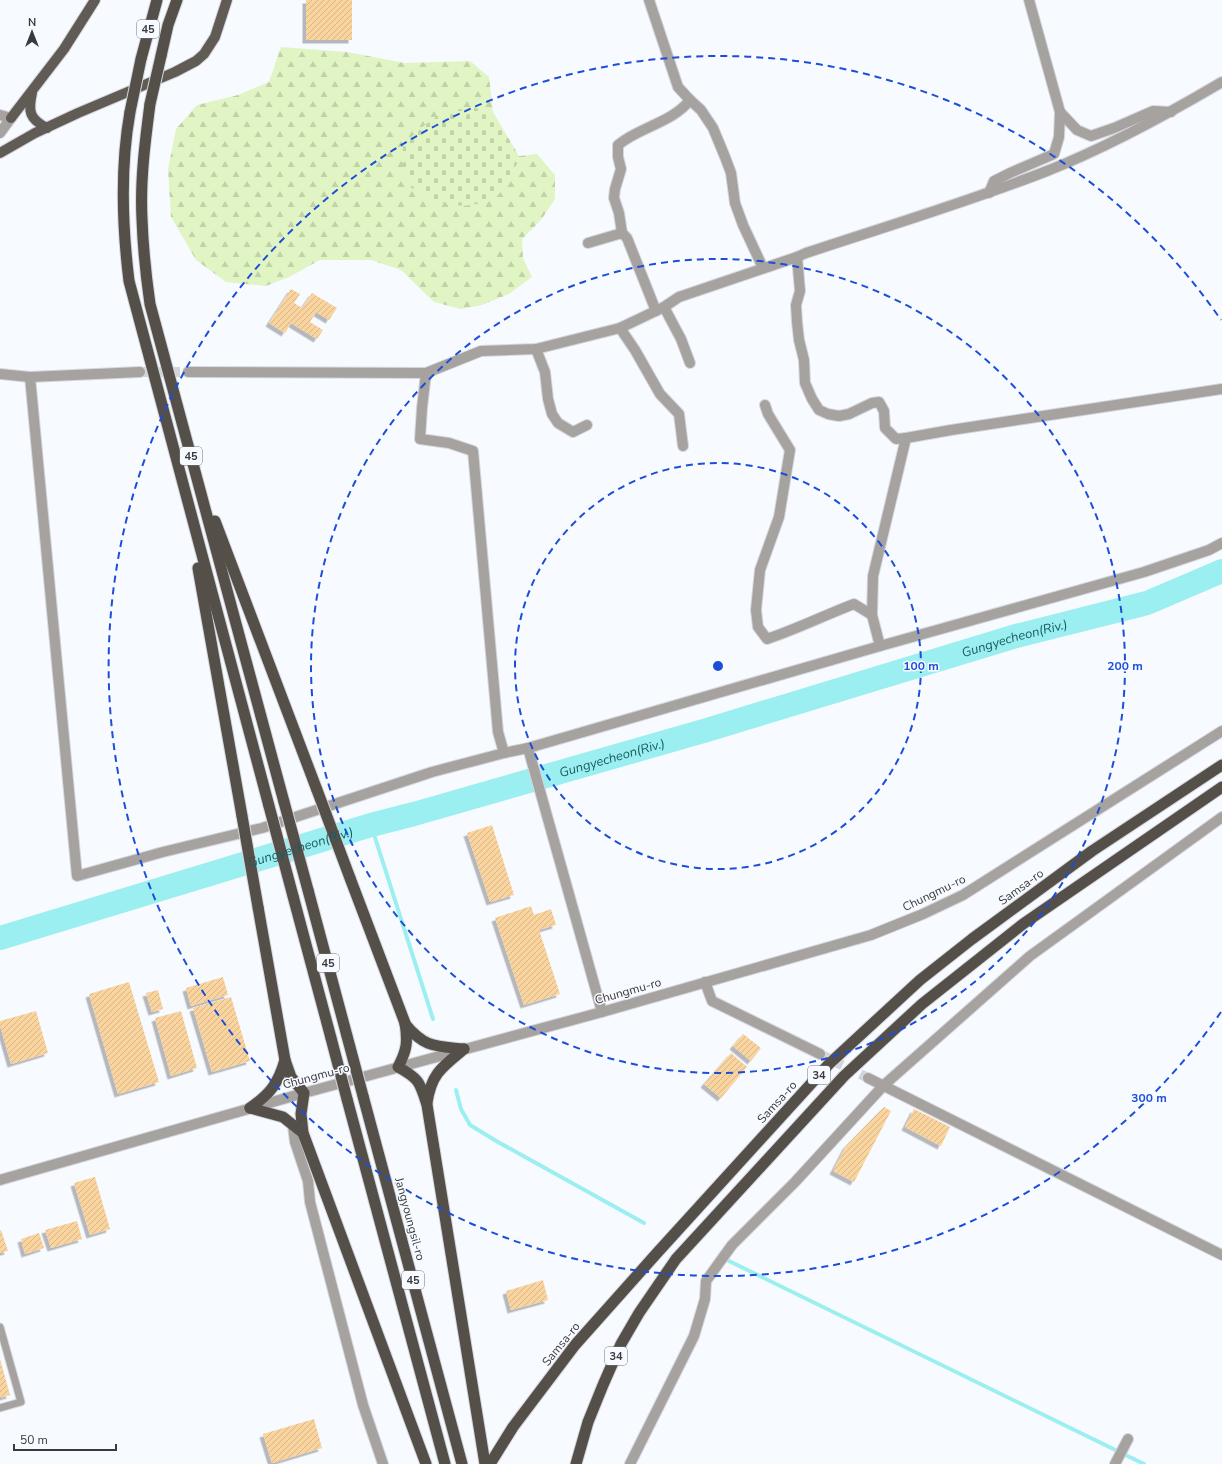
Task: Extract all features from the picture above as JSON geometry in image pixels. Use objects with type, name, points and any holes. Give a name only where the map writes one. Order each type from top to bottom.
[{"type":"highway","name":"45","points":[[157,0],[141,59],[126,134],[122,201],[129,281],[446,1464]]},
{"type":"highway","name":"45","points":[[177,0],[168,25],[150,104],[144,149],[142,219],[145,264],[150,304],[193,461]]},
{"type":"highway","points":[[193,461],[405,1023],[408,1039],[406,1051],[398,1067],[420,1083],[427,1106],[485,1464]]},
{"type":"highway","name":"Jangyoungsil-ro","points":[[193,461],[462,1464]]},
{"type":"highway","points":[[186,496],[285,1060],[291,1077],[304,1093],[301,1114],[303,1133],[426,1464]]},
{"type":"highway","name":"Samsa-ro","points":[[490,1464],[513,1427],[576,1345],[657,1253],[829,1064],[920,980],[972,939],[1092,851],[1222,765]]},
{"type":"highway","name":"34","points":[[576,1464],[588,1422],[621,1344],[639,1313],[676,1258],[844,1076],[922,1004],[1023,924],[1222,788]]},
{"type":"highway","points":[[405,1023],[422,1041],[438,1046],[464,1050]]},
{"type":"highway","points":[[427,1106],[429,1088],[436,1074],[445,1064],[464,1050]]},
{"type":"highway","points":[[250,1108],[270,1092],[280,1077],[285,1060]]},
{"type":"highway","points":[[250,1108],[283,1117],[303,1133]]},
{"type":"main road","points":[[11,118],[64,49],[95,0]]},
{"type":"main road","points":[[0,153],[35,133],[175,72],[196,61],[204,54],[215,37],[227,0]]},
{"type":"main road","points":[[32,89],[29,107],[32,117],[38,124],[47,128]]},
{"type":"street","points":[[649,0],[678,87],[701,110],[719,142],[731,173],[735,202],[743,225],[763,268]]},
{"type":"street","points":[[990,193],[994,181],[1054,154],[1059,137],[1060,112],[1029,0]]},
{"type":"street","points":[[188,372],[426,373],[481,351],[536,349],[620,328],[660,309],[679,297],[806,253],[990,193],[1048,171],[1134,132],[1222,82]]},
{"type":"street","points":[[690,100],[684,108],[660,122],[627,137],[618,145],[618,157],[621,169],[615,188],[614,198],[619,213],[622,233],[627,238],[660,309],[681,339],[690,363]]},
{"type":"street","points":[[1060,112],[1077,130],[1091,136],[1153,111],[1171,112]]},
{"type":"street","points":[[0,115],[11,118],[0,133]]},
{"type":"street","points":[[588,243],[622,233]]},
{"type":"street","points":[[797,257],[800,291],[796,305],[799,340],[804,360],[806,383],[812,399],[819,410],[828,414],[839,416],[849,414],[872,403],[878,402],[884,411],[885,428],[896,439],[1222,389]]},
{"type":"street","points":[[620,328],[635,350],[660,394],[679,414],[683,446]]},
{"type":"street","points":[[536,349],[545,372],[548,398],[552,414],[558,423],[573,432],[587,425]]},
{"type":"street","points":[[0,374],[30,377],[140,372]]},
{"type":"street","points":[[426,373],[420,439],[449,443],[473,451],[498,732],[504,754]]},
{"type":"street","points":[[30,377],[77,876],[163,852],[262,828],[432,772],[528,748],[880,646],[1144,572],[1209,550],[1222,543]]},
{"type":"street","points":[[765,405],[768,414],[790,450],[779,517],[760,570],[756,610],[758,628],[767,639],[790,632],[835,611],[854,604],[872,615]]},
{"type":"street","points":[[880,646],[872,615],[873,576],[906,438]]},
{"type":"street","name":"Chungmu-ro","points":[[0,1180],[250,1108],[602,1012],[871,935],[923,914],[956,898],[1222,731]]},
{"type":"street","points":[[528,748],[602,1012]]},
{"type":"street","points":[[630,1464],[694,1336],[705,1299],[706,1281],[732,1246],[795,1182],[884,1085],[1030,956],[1222,817]]},
{"type":"street","points":[[705,982],[712,1001],[820,1054]]},
{"type":"street","points":[[868,1078],[1222,1255]]},
{"type":"street","points":[[293,1126],[295,1142],[308,1181],[310,1202],[363,1405],[383,1464]]},
{"type":"street","points":[[1115,1464],[1128,1439]]},
{"type":"lane","points":[[0,1327],[21,1402],[0,1408]]},
{"type":"green space","points":[[281,47],[347,52],[405,63],[470,61],[489,77],[493,112],[470,107],[482,203],[499,194],[517,164],[519,156],[537,154],[555,175],[555,199],[541,220],[522,239],[523,258],[532,277],[509,294],[482,305],[461,309],[434,302],[401,270],[371,260],[320,260],[289,277],[266,286],[226,282],[196,260],[171,217],[168,169],[176,129],[197,105],[238,95],[269,82]]},
{"type":"green space","points":[[470,107],[493,112],[519,156],[517,164],[499,194],[482,203],[463,206],[439,202],[408,186],[402,167],[403,145],[422,127],[442,113]]},
{"type":"building","points":[[306,0],[352,0],[352,40],[306,40]]},
{"type":"building","points":[[291,289],[300,294],[294,303],[302,308],[312,293],[337,308],[329,320],[316,312],[310,322],[323,330],[317,339],[291,323],[285,333],[269,323]]},
{"type":"building","points":[[492,825],[514,895],[490,902],[467,833]]},
{"type":"building","points":[[531,906],[534,915],[551,909],[556,925],[539,930],[560,994],[524,1005],[495,918]]},
{"type":"building","points":[[223,977],[228,995],[191,1006],[186,988]]},
{"type":"building","points":[[129,982],[159,1082],[118,1094],[89,994]]},
{"type":"building","points":[[158,990],[163,1009],[152,1012],[146,993]]},
{"type":"building","points":[[231,997],[250,1061],[212,1072],[193,1008]]},
{"type":"building","points":[[36,1011],[48,1053],[11,1064],[0,1021]]},
{"type":"building","points":[[181,1011],[197,1068],[171,1076],[155,1018]]},
{"type":"building","points":[[743,1034],[761,1048],[751,1061],[733,1046]]},
{"type":"building","points":[[731,1053],[747,1067],[721,1098],[704,1084]]},
{"type":"building","points":[[884,1107],[891,1111],[854,1182],[833,1171],[846,1146]]},
{"type":"building","points":[[914,1109],[950,1127],[941,1146],[905,1127]]},
{"type":"building","points":[[95,1177],[110,1229],[90,1235],[74,1183]]},
{"type":"building","points":[[77,1221],[82,1239],[51,1248],[45,1230]]},
{"type":"building","points":[[0,1230],[8,1251],[0,1253]]},
{"type":"building","points":[[39,1233],[44,1248],[25,1254],[21,1239]]},
{"type":"building","points":[[543,1280],[548,1300],[511,1310],[506,1291]]},
{"type":"building","points":[[0,1359],[10,1395],[0,1398]]},
{"type":"building","points":[[314,1419],[322,1448],[272,1463],[263,1434]]},
{"type":"waterway","name":"Gungyecheon(Riv.)","points":[[0,938],[371,825],[707,730],[1016,636],[1147,603],[1222,571]]},
{"type":"waterway","points":[[371,825],[433,1019]]},
{"type":"waterway","points":[[456,1090],[461,1109],[470,1125],[644,1223]]},
{"type":"waterway","points":[[727,1260],[1144,1464]]},
{"type":"tunnel","points":[[140,372],[188,372]]},
{"type":"tunnel","points":[[820,1054],[868,1078]]}]
